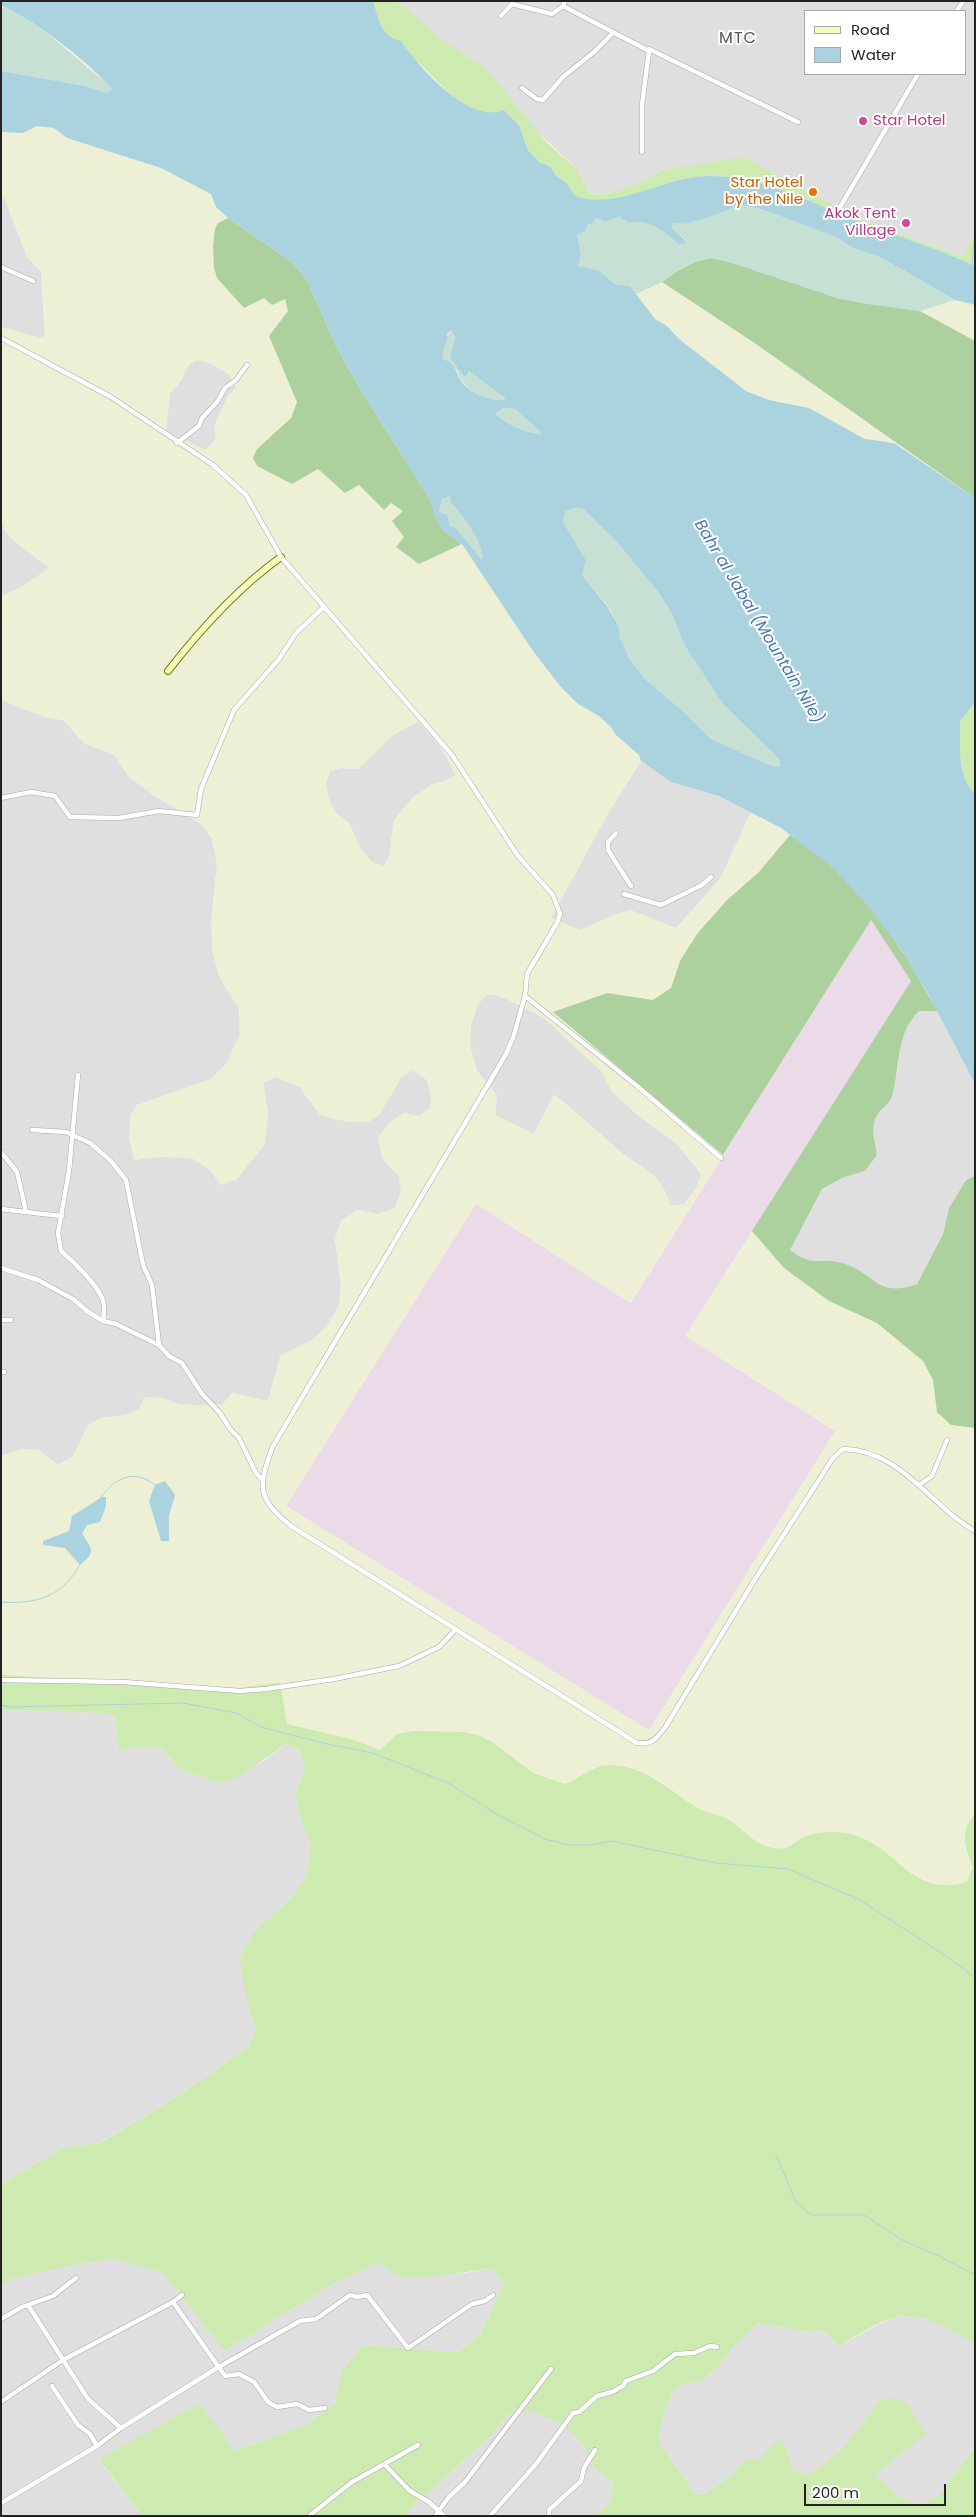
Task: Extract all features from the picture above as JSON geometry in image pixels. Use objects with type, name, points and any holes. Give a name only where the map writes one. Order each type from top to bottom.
[{"type":"street","points":[[500,16],[509,6],[514,4],[552,14],[557,13],[564,4],[613,32],[798,122]]},
{"type":"street","points":[[522,88],[537,99],[545,99],[563,77],[594,52],[613,32]]},
{"type":"street","points":[[642,152],[642,105],[649,54],[648,49]]},
{"type":"street","points":[[839,209],[917,75]]},
{"type":"street","points":[[1,267],[33,281]]},
{"type":"street","points":[[1,338],[111,397],[212,465],[246,495],[282,557],[452,755],[518,856],[554,895],[560,914],[528,974],[513,1038],[505,1056],[273,1446],[262,1481],[266,1502],[273,1512],[291,1526],[637,1743],[651,1743],[666,1726],[754,1581],[834,1458],[843,1449],[858,1449],[894,1464],[959,1522],[975,1531]]},
{"type":"street","points":[[177,443],[199,426],[202,418],[218,402],[225,388],[236,380],[247,365]]},
{"type":"street","points":[[168,671],[196,636],[266,568],[282,557]]},
{"type":"street","points":[[1,798],[31,792],[55,796],[70,817],[119,818],[159,811],[197,815],[201,789],[234,710],[279,659],[296,633],[324,607]]},
{"type":"street","points":[[616,833],[608,842],[608,850],[631,886]]},
{"type":"street","points":[[624,894],[661,905],[702,884],[711,877]]},
{"type":"street","points":[[524,996],[637,1086],[721,1158]]},
{"type":"street","points":[[78,1075],[62,1216],[58,1233],[61,1252],[72,1261],[103,1298],[105,1308],[103,1321]]},
{"type":"street","points":[[32,1130],[66,1132],[90,1142],[110,1160],[126,1180],[143,1265],[152,1285],[159,1345]]},
{"type":"street","points":[[1,1152],[17,1172],[26,1212]]},
{"type":"street","points":[[1,1209],[62,1216]]},
{"type":"street","points":[[1,1268],[38,1280],[73,1299],[103,1321],[116,1324],[159,1345],[169,1356],[182,1363],[202,1394],[220,1412],[230,1429],[239,1438],[256,1473],[262,1481]]},
{"type":"street","points":[[1,1320],[11,1320]]},
{"type":"street","points":[[919,1485],[932,1476],[946,1440]]},
{"type":"street","points":[[1,1680],[123,1682],[240,1691],[258,1690],[334,1679],[399,1666],[439,1647],[456,1629]]},
{"type":"street","points":[[1,2319],[28,2305],[53,2296],[76,2278]]},
{"type":"street","points":[[1,2402],[63,2360],[173,2302],[182,2295]]},
{"type":"street","points":[[1,2503],[98,2446],[121,2428],[217,2368],[300,2321],[316,2319],[350,2295],[357,2297],[367,2295],[408,2348],[472,2304],[493,2295]]},
{"type":"street","points":[[173,2302],[217,2368],[225,2376],[239,2374],[254,2382],[268,2402],[277,2407],[297,2404],[308,2410],[325,2408]]},
{"type":"street","points":[[28,2305],[88,2399],[121,2428]]},
{"type":"street","points":[[490,2516],[536,2464],[573,2413],[580,2412],[597,2396],[612,2392],[626,2381],[653,2371],[676,2354],[694,2353],[710,2346],[717,2347]]},
{"type":"street","points":[[436,2516],[449,2497],[465,2482],[551,2369]]},
{"type":"street","points":[[52,2386],[78,2425],[90,2434],[98,2446]]},
{"type":"street","points":[[309,2516],[352,2482],[418,2445]]},
{"type":"street","points":[[548,2516],[549,2510],[581,2482],[584,2468],[596,2450]]},
{"type":"street","points":[[385,2465],[410,2491],[444,2516]]},
{"type":"shaded area","points":[[398,1],[975,1],[975,231],[964,257],[862,221],[744,158],[662,170],[641,182],[604,195],[589,194],[578,170]]},
{"type":"shaded area","points":[[1,198],[5,199],[27,257],[41,272],[45,336],[39,338],[1,327]]},
{"type":"shaded area","points":[[197,360],[210,363],[230,375],[236,388],[228,396],[220,412],[214,427],[216,438],[206,450],[174,436],[166,430],[170,394],[182,379],[189,364]]},
{"type":"shaded area","points":[[1,521],[6,532],[14,541],[49,568],[30,583],[4,595],[1,593]]},
{"type":"shaded area","points":[[1,700],[45,717],[63,720],[85,744],[115,755],[128,776],[155,796],[200,823],[212,838],[217,865],[213,902],[219,976],[239,1009],[240,1035],[226,1064],[211,1079],[137,1105],[131,1114],[129,1135],[134,1160],[160,1157],[192,1158],[210,1170],[220,1184],[268,1114],[263,1083],[275,1077],[300,1087],[307,1098],[379,1115],[401,1078],[413,1070],[427,1080],[431,1098],[430,1108],[419,1116],[404,1113],[382,1158],[399,1176],[401,1192],[394,1209],[377,1214],[357,1210],[335,1239],[341,1285],[339,1306],[326,1327],[312,1340],[281,1356],[268,1401],[232,1393],[223,1404],[202,1406],[179,1404],[163,1398],[125,1415],[100,1418],[73,1456],[58,1465],[37,1449],[23,1449],[1,1456]]},
{"type":"shaded area","points":[[418,721],[439,745],[456,775],[448,780],[431,785],[394,820],[389,857],[384,866],[373,863],[362,851],[349,824],[336,813],[329,800],[326,784],[330,771],[341,768],[358,769],[392,736]]},
{"type":"shaded area","points":[[641,761],[671,782],[719,796],[751,812],[720,879],[676,928],[630,910],[580,930],[551,918],[607,815]]},
{"type":"shaded area","points":[[871,920],[911,981],[686,1336],[836,1430],[649,1731],[286,1506],[476,1203],[631,1303]]},
{"type":"shaded area","points":[[487,994],[500,996],[543,1017],[602,1072],[612,1092],[639,1116],[676,1143],[702,1174],[696,1189],[684,1204],[670,1206],[665,1191],[554,1095],[534,1134],[495,1115],[497,1095],[477,1071],[470,1046],[471,1025],[478,1004]]},
{"type":"shaded area","points":[[919,1011],[937,1011],[975,1084],[975,1176],[966,1180],[949,1208],[943,1234],[917,1284],[903,1289],[887,1289],[842,1263],[819,1263],[801,1259],[790,1250],[822,1189],[842,1178],[865,1171],[877,1155],[873,1127],[877,1113],[891,1099],[898,1070],[901,1037],[913,1016]]},
{"type":"shaded area","points":[[1,1710],[104,1713],[115,1717],[118,1750],[146,1747],[163,1749],[178,1768],[218,1783],[264,1761],[286,1744],[299,1750],[305,1769],[295,1794],[302,1824],[311,1843],[307,1875],[288,1901],[254,1931],[251,2011],[256,2031],[247,2048],[175,2098],[99,2143],[63,2148],[1,2184]]},
{"type":"shaded area","points":[[115,2259],[164,2274],[224,2351],[336,2282],[378,2263],[401,2278],[466,2273],[492,2268],[504,2283],[480,2335],[458,2352],[363,2345],[341,2372],[335,2404],[303,2426],[234,2451],[99,2460],[142,2516],[1,2516],[1,2285],[15,2278],[83,2263]]},
{"type":"shaded area","points":[[908,2316],[927,2320],[959,2332],[975,2344],[975,2447],[940,2494],[919,2506],[898,2496],[874,2473],[893,2458],[879,2401],[859,2430],[821,2469],[807,2475],[792,2469],[786,2446],[759,2460],[745,2460],[730,2476],[705,2494],[694,2493],[659,2442],[660,2428],[671,2394],[678,2386],[701,2381],[717,2368],[733,2347],[758,2323],[805,2332],[822,2330],[839,2346],[893,2317]]},
{"type":"shaded area","points":[[530,2411],[564,2426],[582,2443],[594,2468],[613,2483],[611,2501],[596,2516],[406,2516],[409,2510],[491,2436],[508,2414]]},
{"type":"green space","points":[[373,1],[398,1],[436,35],[488,71],[548,144],[578,170],[589,194],[604,195],[641,182],[662,170],[744,157],[862,221],[964,257],[975,231],[975,266],[869,226],[790,193],[770,186],[728,177],[707,176],[690,178],[608,199],[575,196],[566,182],[556,176],[551,167],[539,162],[528,150],[519,125],[504,110],[490,113],[477,111],[464,104],[390,38],[381,26]]},
{"type":"green space","points":[[1,5],[17,13],[45,32],[111,87],[112,91],[107,93],[85,86],[1,71]]},
{"type":"green space","points":[[37,126],[54,128],[67,138],[161,168],[211,194],[216,207],[228,218],[218,223],[213,246],[264,298],[285,299],[288,312],[294,392],[297,402],[291,418],[257,449],[257,466],[292,484],[318,468],[345,493],[359,485],[384,510],[391,503],[403,511],[404,537],[418,564],[462,544],[533,651],[560,686],[578,704],[599,716],[612,727],[616,735],[640,755],[641,761],[607,815],[551,918],[580,930],[613,915],[630,910],[676,928],[721,879],[751,812],[790,835],[758,873],[727,900],[697,934],[680,961],[671,988],[653,1000],[607,993],[553,1012],[723,1155],[630,1303],[476,1204],[286,1506],[649,1730],[835,1431],[685,1336],[752,1231],[784,1268],[877,1323],[923,1361],[933,1380],[937,1412],[951,1425],[975,1428],[975,1814],[972,1817],[964,1847],[973,1867],[967,1882],[952,1886],[937,1884],[910,1874],[897,1864],[838,1832],[803,1838],[790,1848],[774,1848],[755,1840],[727,1819],[698,1808],[655,1778],[640,1771],[609,1765],[593,1768],[580,1778],[565,1785],[533,1773],[494,1743],[397,1734],[380,1750],[355,1740],[287,1724],[280,1682],[239,1688],[1,1675],[1,1456],[23,1449],[37,1449],[58,1465],[73,1456],[87,1426],[100,1418],[125,1415],[139,1410],[144,1397],[163,1398],[179,1404],[202,1406],[223,1404],[232,1393],[268,1401],[280,1356],[312,1340],[326,1327],[339,1306],[341,1285],[335,1239],[341,1220],[357,1210],[377,1214],[394,1209],[401,1192],[399,1176],[382,1158],[378,1137],[391,1121],[404,1113],[419,1116],[430,1108],[431,1098],[427,1080],[413,1070],[401,1078],[379,1115],[368,1122],[348,1122],[320,1115],[300,1087],[275,1077],[263,1083],[268,1114],[265,1144],[237,1179],[221,1185],[210,1170],[192,1158],[160,1157],[134,1160],[129,1135],[131,1114],[137,1105],[211,1079],[226,1064],[240,1035],[239,1009],[219,976],[212,951],[211,923],[217,865],[212,839],[200,823],[155,796],[128,776],[115,755],[85,744],[63,720],[45,717],[1,700],[1,593],[4,595],[17,590],[49,568],[15,541],[6,532],[1,521],[1,327],[39,338],[45,336],[46,326],[41,272],[27,257],[5,199],[1,198],[1,132],[23,133]],"holes":[[[197,360],[210,363],[230,375],[236,388],[228,396],[220,412],[214,427],[216,438],[206,450],[174,436],[166,430],[170,394],[182,379],[189,364]],[[418,721],[439,745],[456,775],[448,780],[431,785],[411,799],[394,820],[389,857],[384,866],[373,863],[362,851],[349,823],[336,813],[329,800],[326,784],[330,771],[341,768],[358,769],[392,736]],[[488,994],[500,996],[543,1017],[602,1072],[612,1092],[639,1116],[676,1143],[701,1174],[696,1189],[684,1204],[670,1206],[665,1191],[656,1177],[614,1147],[565,1103],[553,1095],[534,1134],[495,1115],[497,1095],[477,1071],[470,1046],[471,1025],[478,1004]],[[155,1485],[173,1505],[162,1541],[157,1523],[153,1490]],[[106,1506],[100,1522],[84,1526],[82,1533],[91,1545],[89,1559],[80,1565],[65,1548],[48,1546],[43,1541],[69,1531],[72,1516],[79,1512]]]},
{"type":"green space","points":[[741,205],[761,209],[836,237],[853,248],[879,257],[955,300],[920,311],[867,304],[841,299],[730,262],[711,258],[683,267],[662,282],[636,294],[630,286],[615,284],[598,270],[578,266],[581,254],[577,235],[596,218],[605,222],[619,217],[629,223],[644,223],[663,231],[680,245],[687,241],[673,229],[671,223],[684,224]]},
{"type":"green space","points":[[228,218],[292,262],[307,280],[336,346],[359,387],[429,498],[443,530],[462,544],[419,564],[396,547],[404,537],[392,521],[403,511],[391,503],[384,510],[359,485],[345,493],[318,469],[292,484],[257,466],[253,458],[257,449],[291,418],[297,402],[269,336],[288,311],[285,299],[272,305],[264,298],[244,308],[217,278],[214,268],[213,246],[215,229],[218,223]]},
{"type":"green space","points":[[711,258],[730,262],[841,299],[920,311],[975,341],[975,498],[753,342],[662,282],[697,261]]},
{"type":"green space","points":[[662,282],[753,342],[894,443],[865,439],[809,408],[769,399],[746,391],[679,339],[667,326],[655,319],[636,294]]},
{"type":"green space","points":[[955,300],[975,305],[975,341],[920,311]]},
{"type":"green space","points":[[452,330],[455,337],[450,358],[465,378],[469,371],[505,398],[505,400],[490,399],[475,393],[464,383],[457,370],[443,360],[444,344]]},
{"type":"green space","points":[[503,408],[515,409],[543,434],[518,428],[495,414]]},
{"type":"green space","points":[[451,496],[451,503],[477,538],[482,560],[456,528],[450,526],[446,513],[439,512],[442,499]]},
{"type":"green space","points":[[574,508],[583,509],[617,542],[658,592],[671,612],[685,646],[723,704],[777,757],[780,761],[779,767],[767,764],[711,739],[684,712],[646,680],[630,660],[620,638],[619,627],[608,606],[582,575],[586,560],[563,522],[565,512]]},
{"type":"green space","points":[[975,702],[975,794],[969,786],[962,769],[960,721]]},
{"type":"green space","points":[[790,835],[825,861],[861,897],[903,952],[937,1011],[919,1011],[911,1020],[906,1030],[902,1040],[892,1096],[875,1119],[874,1136],[877,1155],[865,1171],[842,1178],[822,1189],[790,1250],[805,1259],[834,1261],[853,1267],[876,1283],[884,1286],[903,1288],[917,1284],[943,1234],[949,1208],[966,1180],[975,1176],[975,1428],[951,1425],[937,1412],[933,1380],[923,1361],[877,1323],[829,1301],[784,1268],[752,1231],[911,981],[871,920],[723,1155],[553,1012],[607,993],[653,1000],[671,988],[680,961],[697,934],[727,900],[758,873]]},
{"type":"green space","points":[[1,1675],[239,1688],[280,1682],[287,1724],[355,1740],[380,1750],[397,1734],[414,1731],[463,1732],[478,1735],[494,1743],[533,1773],[565,1784],[597,1767],[609,1765],[622,1766],[655,1779],[703,1811],[727,1819],[756,1841],[768,1847],[787,1847],[802,1838],[821,1833],[849,1833],[869,1841],[918,1878],[932,1883],[948,1885],[967,1882],[973,1867],[966,1847],[965,1833],[970,1820],[975,1814],[975,2344],[946,2328],[911,2316],[891,2318],[871,2327],[839,2346],[822,2330],[806,2332],[758,2323],[733,2347],[717,2368],[701,2381],[678,2386],[671,2394],[660,2428],[659,2442],[694,2493],[705,2494],[730,2476],[745,2460],[759,2460],[778,2439],[786,2446],[792,2469],[807,2475],[837,2453],[856,2432],[879,2401],[890,2398],[907,2403],[926,2434],[875,2474],[898,2496],[919,2506],[940,2494],[975,2447],[975,2516],[596,2516],[611,2501],[613,2483],[594,2468],[582,2443],[564,2426],[530,2411],[508,2414],[491,2436],[409,2510],[406,2516],[142,2516],[99,2459],[200,2403],[234,2451],[303,2426],[335,2404],[341,2372],[363,2345],[458,2352],[480,2335],[504,2283],[492,2268],[433,2277],[401,2278],[378,2263],[336,2282],[224,2351],[164,2274],[115,2259],[83,2263],[15,2278],[1,2285],[1,2184],[63,2148],[100,2143],[175,2098],[247,2048],[256,2031],[244,1988],[240,1958],[254,1931],[288,1901],[307,1875],[311,1844],[302,1824],[295,1794],[305,1769],[299,1750],[286,1744],[237,1778],[218,1783],[178,1768],[163,1749],[146,1747],[118,1750],[115,1717],[104,1713],[1,1710]]},
{"type":"water","name":"Bahr al Jabal (Mountain Nile)","points":[[1,1],[373,1],[384,31],[394,39],[401,41],[432,78],[461,101],[476,109],[490,112],[504,110],[519,125],[528,150],[539,162],[551,167],[556,176],[566,182],[575,196],[608,199],[690,178],[707,176],[748,180],[788,192],[975,266],[975,305],[955,300],[879,257],[853,248],[836,237],[761,209],[741,205],[684,224],[671,223],[673,229],[687,242],[680,245],[657,228],[644,223],[629,223],[619,217],[605,222],[596,218],[593,223],[588,224],[585,231],[577,235],[581,254],[578,266],[598,270],[615,284],[630,286],[655,319],[667,326],[679,339],[746,391],[769,400],[809,408],[865,439],[894,443],[975,498],[975,702],[960,721],[960,750],[965,778],[975,794],[975,1084],[926,990],[900,948],[867,905],[832,867],[781,828],[719,796],[671,782],[641,761],[639,755],[616,735],[611,727],[599,716],[578,704],[560,686],[533,651],[462,544],[438,524],[429,498],[359,387],[336,346],[307,280],[292,262],[228,218],[216,207],[211,194],[161,168],[67,138],[54,128],[37,126],[23,133],[1,132],[1,71],[85,86],[107,93],[112,89],[101,77],[60,42],[30,21],[1,5]],"holes":[[[451,330],[455,337],[450,358],[465,378],[469,371],[505,398],[505,400],[480,395],[463,384],[452,364],[443,360],[447,334]],[[503,408],[515,409],[543,434],[518,428],[495,414]],[[450,496],[451,503],[461,513],[477,538],[482,560],[456,528],[450,526],[447,514],[439,512],[442,499]],[[574,508],[583,509],[617,542],[658,592],[671,612],[685,646],[723,704],[777,757],[780,761],[779,767],[767,764],[711,739],[684,712],[646,680],[630,660],[620,638],[619,627],[607,606],[582,575],[586,560],[563,522],[565,512]]]},
{"type":"water","points":[[165,1481],[175,1495],[169,1516],[169,1541],[161,1541],[149,1501],[155,1485]]},
{"type":"water","points":[[102,1497],[106,1497],[106,1506],[100,1522],[87,1525],[82,1533],[90,1546],[91,1553],[80,1565],[65,1548],[43,1545],[43,1541],[69,1531],[72,1516]]},
{"type":"waterway","points":[[972,265],[975,229]]},
{"type":"waterway","points":[[101,1497],[106,1490],[119,1480],[132,1476],[140,1477],[155,1485]]},
{"type":"waterway","points":[[1,1602],[25,1602],[47,1596],[66,1584],[80,1564]]},
{"type":"waterway","points":[[1,1705],[10,1707],[183,1703],[236,1713],[261,1727],[327,1744],[373,1753],[450,1784],[498,1815],[545,1839],[570,1845],[590,1845],[611,1841],[716,1863],[788,1869],[860,1900],[949,1958],[975,1978]]},
{"type":"waterway","points":[[776,2155],[796,2202],[811,2215],[864,2215],[900,2239],[939,2256],[975,2275]]},
{"type":"place","name":"Star Hotel","points":[[863,121]]},
{"type":"place","name":"Star Hotel by the Nile","points":[[813,192]]},
{"type":"place","name":"Akok Tent Village","points":[[906,223]]},
{"type":"district","name":"MTC","points":[[738,39]]}]
